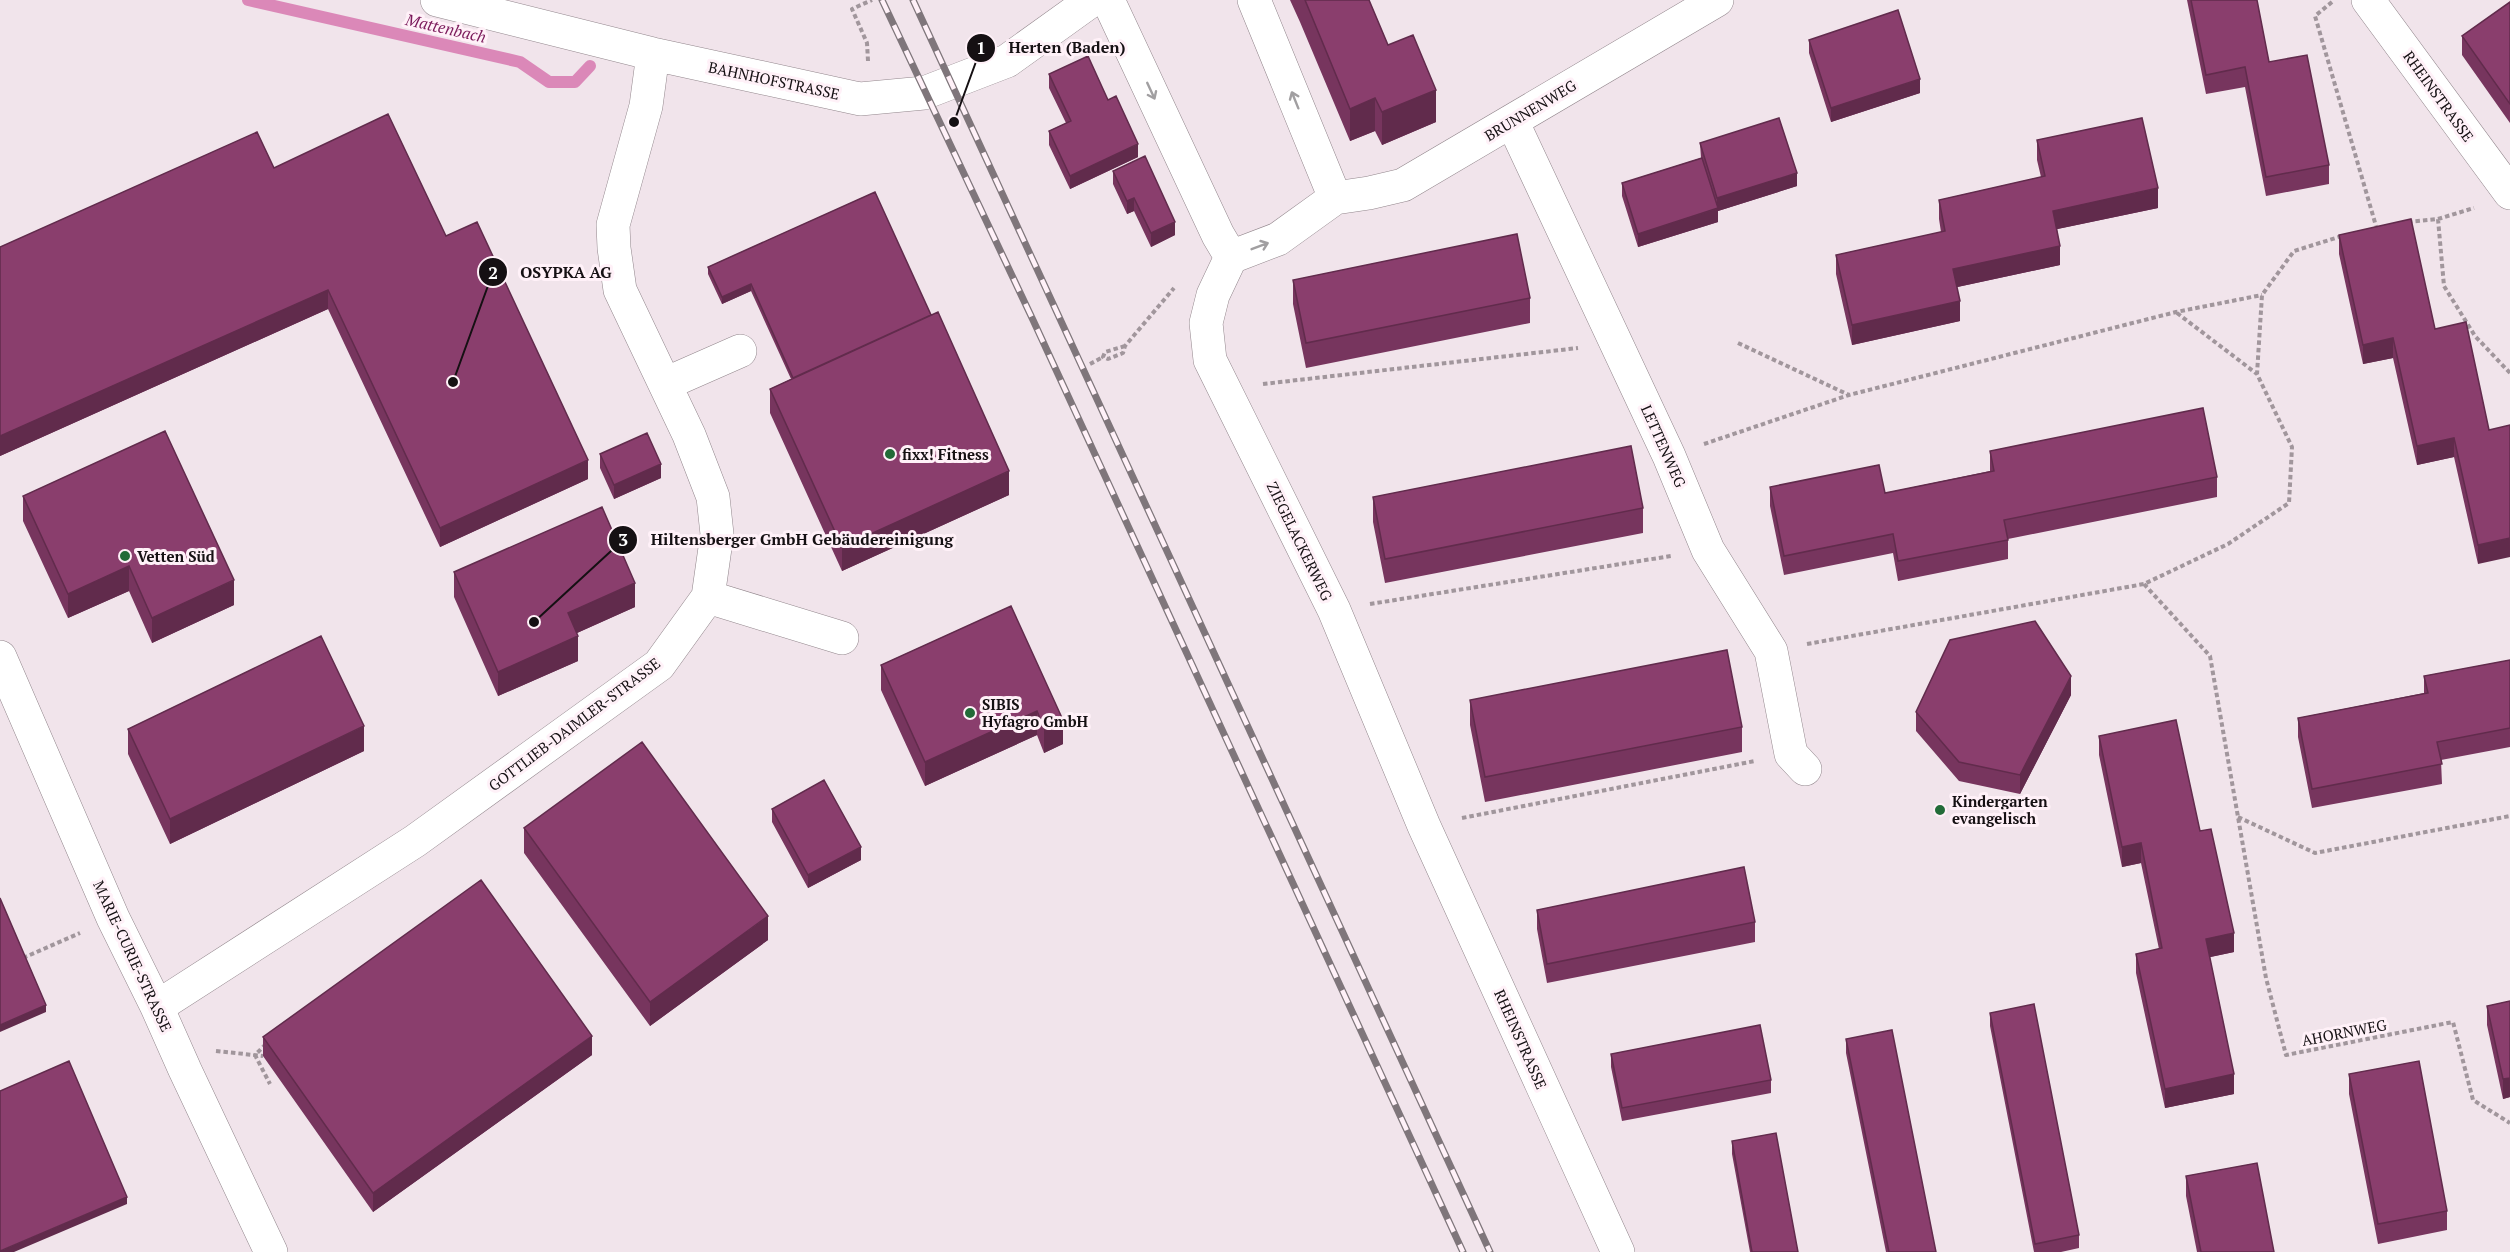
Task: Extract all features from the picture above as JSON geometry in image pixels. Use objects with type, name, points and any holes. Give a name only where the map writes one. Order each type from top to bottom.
[{"type":"street","name":"BAHNHOFSTRASSE","points":[[437,0],[653,54],[860,99],[924,93],[1007,60],[1092,0]]},
{"type":"street","points":[[1108,0],[1218,235],[1231,257],[1278,239],[1335,198],[1254,0]]},
{"type":"street","name":"BRUNNENWEG","points":[[1335,198],[1403,185],[1717,0]]},
{"type":"street","name":"RHEINSTRASSE","points":[[2368,0],[2510,193]]},
{"type":"street","name":"GOTTLIEB-DAIMLER-STRASSE","points":[[158,1007],[415,841],[659,665],[708,597],[717,534],[713,496],[689,435],[620,290],[614,248],[613,225],[646,106],[653,54]]},
{"type":"street","name":"LETTENWEG","points":[[1512,121],[1618,344],[1669,456],[1708,550],[1771,651],[1798,762]]},
{"type":"street","name":"ZIEGELACKERWEG","points":[[1231,257],[1212,295],[1206,323],[1210,360],[1334,610],[1424,826]]},
{"type":"street","points":[[665,384],[740,351]]},
{"type":"street","points":[[708,597],[842,638]]},
{"type":"street","name":"MARIE-CURIE-STRASSE","points":[[0,657],[113,918],[158,1007],[185,1070],[271,1252]]},
{"type":"street","name":"RHEINSTRASSE","points":[[1424,826],[1617,1252]]},
{"type":"path","points":[[868,71],[867,44],[852,9],[872,0]]},
{"type":"path","points":[[2335,0],[2314,16],[2376,226]]},
{"type":"path","points":[[2407,222],[2438,219],[2479,207]]},
{"type":"path","points":[[2438,219],[2445,285],[2475,336],[2510,373]]},
{"type":"path","points":[[2366,229],[2386,225]]},
{"type":"path","points":[[2257,374],[2262,295],[2294,251],[2346,235]]},
{"type":"path","points":[[1090,364],[1103,357],[1105,352],[1125,346],[1176,286]]},
{"type":"path","points":[[1669,456],[1849,395],[2176,312],[2262,295]]},
{"type":"path","points":[[1771,651],[2144,585],[2228,544],[2289,503],[2292,447],[2257,374],[2176,312]]},
{"type":"path","points":[[1738,343],[1849,395]]},
{"type":"path","points":[[1224,388],[1618,344]]},
{"type":"path","points":[[1334,610],[1708,550]]},
{"type":"path","name":"AHORNWEG","points":[[2144,585],[2210,656],[2266,978],[2286,1055],[2453,1022],[2473,1100],[2510,1123]]},
{"type":"path","points":[[1424,826],[1798,762]]},
{"type":"path","points":[[2238,816],[2315,853],[2510,816]]},
{"type":"path","points":[[23,958],[113,918]]},
{"type":"path","points":[[266,1043],[255,1055],[270,1084]]},
{"type":"building","points":[[1305,0],[1369,0],[1388,45],[1413,35],[1436,90],[1382,112],[1375,98],[1350,109]]},
{"type":"building","points":[[2191,0],[2257,0],[2269,62],[2307,55],[2329,165],[2266,177],[2245,67],[2206,75]]},
{"type":"building","points":[[2510,2],[2510,104],[2462,36]]},
{"type":"building","points":[[1898,10],[1920,79],[1831,108],[1809,40]]},
{"type":"building","points":[[1088,56],[1108,100],[1116,96],[1138,144],[1070,176],[1049,131],[1071,121],[1049,74]]},
{"type":"building","points":[[388,114],[446,236],[477,222],[588,460],[440,528],[328,290],[0,436],[0,247],[257,132],[274,168]]},
{"type":"building","points":[[1779,118],[1797,173],[1717,198],[1700,143]]},
{"type":"building","points":[[2142,118],[2158,188],[2053,211],[2060,246],[1953,269],[1960,301],[1852,325],[1836,255],[1945,231],[1939,200],[2045,176],[2037,140]]},
{"type":"building","points":[[1145,156],[1175,222],[1151,233],[1134,198],[1127,201],[1113,171]]},
{"type":"building","points":[[1702,158],[1718,208],[1638,234],[1622,183]]},
{"type":"building","points":[[875,192],[931,315],[793,378],[751,284],[722,297],[708,267]]},
{"type":"building","points":[[2411,219],[2435,329],[2466,322],[2489,430],[2510,425],[2510,538],[2478,545],[2454,438],[2417,446],[2393,338],[2363,345],[2339,235]]},
{"type":"building","points":[[1517,234],[1530,298],[1306,343],[1293,280]]},
{"type":"building","name":"fixx! Fitness","points":[[938,312],[1009,471],[842,547],[770,389]]},
{"type":"building","points":[[2203,408],[2217,477],[2004,520],[2008,540],[1898,561],[1893,534],[1784,556],[1770,487],[1879,465],[1885,493],[1994,471],[1990,451]]},
{"type":"building","name":"Vetten Süd","points":[[165,431],[234,580],[152,618],[129,566],[68,594],[23,496]]},
{"type":"building","points":[[647,433],[661,464],[614,485],[600,454]]},
{"type":"building","points":[[1631,446],[1643,508],[1385,559],[1373,497]]},
{"type":"building","points":[[602,507],[635,583],[568,613],[578,636],[498,672],[454,572]]},
{"type":"building","name":"SIBIS Hyfagro GmbH","points":[[1011,606],[1063,720],[1044,728],[1037,711],[925,762],[881,665]]},
{"type":"building","points":[[2035,621],[2071,676],[2020,775],[1959,762],[1916,712],[1950,640]]},
{"type":"building","points":[[321,636],[364,726],[170,819],[128,729]]},
{"type":"building","points":[[1727,650],[1742,727],[1485,777],[1470,700]]},
{"type":"building","points":[[2510,660],[2510,728],[2437,742],[2442,764],[2312,789],[2298,718],[2428,693],[2424,676]]},
{"type":"building","points":[[2176,720],[2200,831],[2211,829],[2234,933],[2206,939],[2234,1074],[2165,1089],[2136,954],[2162,948],[2141,843],[2122,847],[2099,736]]},
{"type":"building","points":[[642,742],[768,916],[650,1002],[524,828]]},
{"type":"building","points":[[824,780],[861,847],[808,875],[772,809]]},
{"type":"building","points":[[1744,867],[1755,922],[1547,964],[1537,910]]},
{"type":"building","points":[[481,880],[592,1036],[373,1193],[263,1037]]},
{"type":"building","points":[[0,898],[46,1005],[0,1025]]},
{"type":"building","points":[[2510,1001],[2510,1078],[2503,1079],[2487,1006]]},
{"type":"building","points":[[2034,1004],[2079,1235],[2035,1244],[1990,1013]]},
{"type":"building","points":[[1760,1025],[1771,1080],[1622,1108],[1611,1054]]},
{"type":"building","points":[[1892,1030],[1936,1252],[1889,1252],[1846,1039]]},
{"type":"building","points":[[69,1061],[127,1197],[0,1251],[0,1091]]},
{"type":"building","points":[[2419,1061],[2447,1211],[2378,1224],[2349,1074]]},
{"type":"building","points":[[1776,1133],[1798,1252],[1752,1252],[1732,1141]]},
{"type":"building","points":[[2257,1163],[2274,1252],[2201,1252],[2186,1176]]},
{"type":"waterway","name":"Mattenbach","points":[[248,0],[520,62],[549,82],[575,82],[590,66]]},
{"type":"railway","points":[[882,0],[1033,320],[1463,1252]]},
{"type":"railway","points":[[913,0],[1490,1252]]},
{"type":"place","name":"Herten (Baden)","points":[[954,122]]},
{"type":"place","name":"OSYPKA AG","points":[[453,382]]},
{"type":"place","name":"fixx! Fitness","points":[[890,454]]},
{"type":"place","name":"Vetten Süd","points":[[125,556]]},
{"type":"place","name":"Hiltensberger GmbH Gebäudereinigung","points":[[534,622]]},
{"type":"place","name":"SIBIS Hyfagro GmbH","points":[[970,713]]},
{"type":"place","name":"Kindergarten evangelisch","points":[[1940,810]]}]
